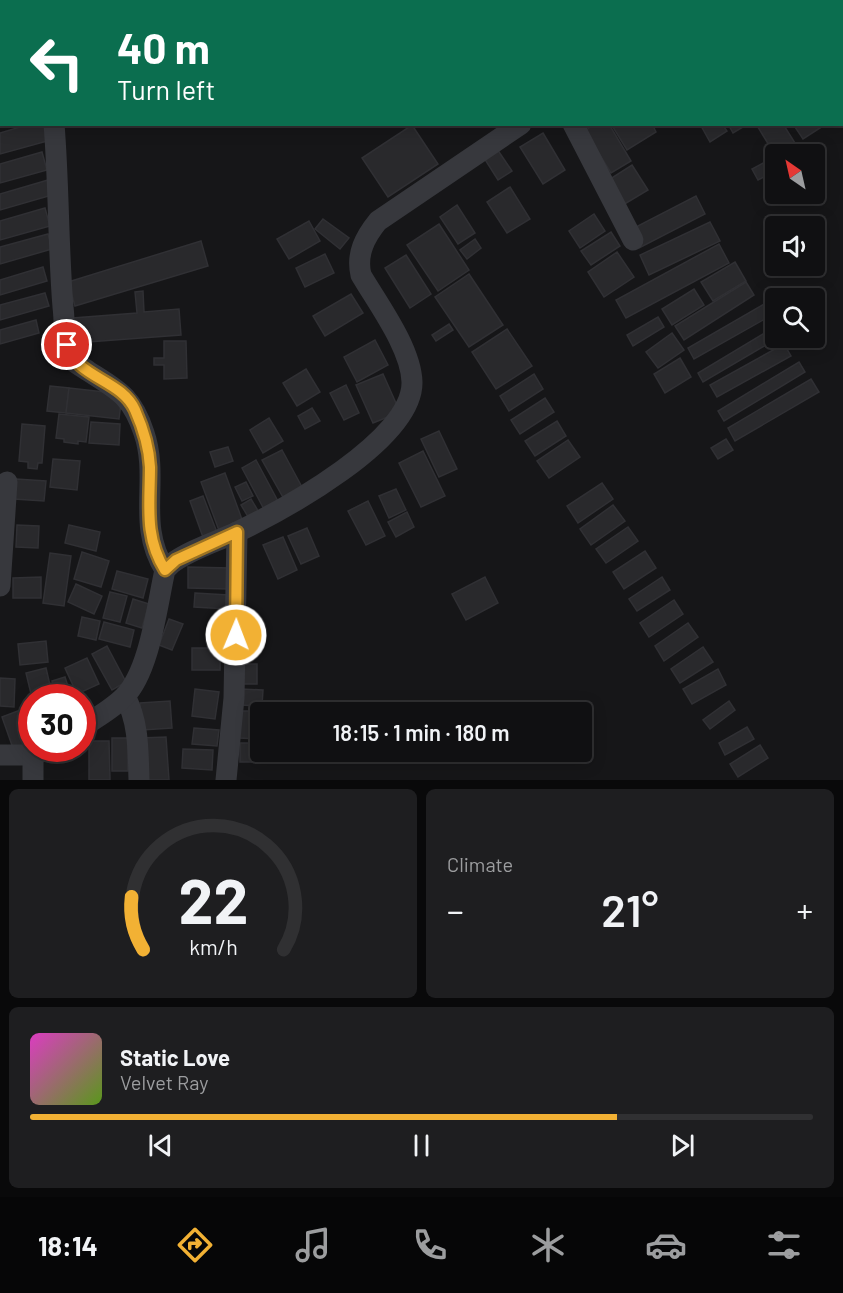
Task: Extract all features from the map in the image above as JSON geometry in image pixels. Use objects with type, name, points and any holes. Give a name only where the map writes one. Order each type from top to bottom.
[{"type":"street","points":[[54,126],[58,250],[67,345],[74,361],[121,391],[134,407],[145,435],[150,465],[148,509],[151,541],[165,570]]},
{"type":"street","points":[[96,717],[125,696],[149,648],[165,570],[176,560],[237,532],[314,490],[386,434],[399,417],[410,396],[411,382],[407,360],[362,275],[359,263],[362,249],[369,232],[378,221],[518,126]]},
{"type":"street","points":[[574,126],[633,240]]},
{"type":"street","points":[[0,585],[7,482]]},
{"type":"street","points":[[226,780],[234,698],[237,532]]},
{"type":"street","points":[[125,696],[136,723],[139,780]]},
{"type":"street","points":[[0,755],[18,754]]},
{"type":"street","points":[[33,780],[38,762]]},
{"type":"building","points":[[23,126],[47,126],[51,140],[0,154],[0,133]]},
{"type":"building","points":[[413,126],[438,164],[388,197],[362,158]]},
{"type":"building","points":[[591,126],[610,126],[631,161],[611,173],[585,131]]},
{"type":"building","points":[[612,126],[653,126],[656,132],[627,150]]},
{"type":"building","points":[[701,126],[723,126],[727,131],[710,142]]},
{"type":"building","points":[[729,126],[745,126],[733,133]]},
{"type":"building","points":[[757,126],[784,126],[795,143],[768,144]]},
{"type":"building","points":[[794,126],[823,126],[803,139]]},
{"type":"building","points":[[543,133],[565,170],[543,184],[520,147]]},
{"type":"building","points":[[497,149],[512,171],[498,180],[484,158]]},
{"type":"building","points":[[42,152],[47,170],[0,183],[0,164]]},
{"type":"building","points":[[765,162],[765,176],[758,180],[752,169]]},
{"type":"building","points":[[632,165],[648,190],[623,205],[607,181]]},
{"type":"building","points":[[48,180],[52,195],[0,210],[0,194]]},
{"type":"building","points":[[510,187],[530,219],[507,233],[487,202]]},
{"type":"building","points":[[696,196],[705,214],[639,248],[630,230]]},
{"type":"building","points":[[457,205],[475,233],[458,244],[440,217]]},
{"type":"building","points":[[45,208],[50,226],[0,240],[0,221]]},
{"type":"building","points":[[594,214],[605,231],[580,248],[569,231]]},
{"type":"building","points":[[323,219],[349,238],[340,249],[315,229]]},
{"type":"building","points":[[309,221],[320,241],[289,259],[277,239]]},
{"type":"building","points":[[710,222],[720,241],[649,275],[640,255]]},
{"type":"building","points":[[439,224],[469,270],[438,291],[407,245]]},
{"type":"building","points":[[611,232],[620,246],[591,265],[581,251]]},
{"type":"building","points":[[48,234],[52,249],[0,264],[0,247]]},
{"type":"building","points":[[475,239],[481,248],[467,259],[460,250]]},
{"type":"building","points":[[201,241],[208,266],[75,306],[68,282]]},
{"type":"building","points":[[719,244],[729,263],[626,318],[616,300]]},
{"type":"building","points":[[617,252],[634,277],[604,297],[588,272]]},
{"type":"building","points":[[325,254],[334,273],[305,287],[296,268]]},
{"type":"building","points":[[406,255],[431,294],[410,308],[385,268]]},
{"type":"building","points":[[735,262],[746,281],[713,301],[701,282]]},
{"type":"building","points":[[43,267],[47,281],[0,295],[0,280]]},
{"type":"building","points":[[469,274],[503,325],[469,347],[435,297]]},
{"type":"building","points":[[746,282],[754,295],[684,340],[675,326]]},
{"type":"building","points":[[694,289],[704,305],[672,325],[662,309]]},
{"type":"building","points":[[143,291],[144,312],[179,309],[181,335],[75,343],[73,318],[137,313],[135,292]]},
{"type":"building","points":[[45,293],[49,306],[0,320],[0,305]]},
{"type":"building","points":[[351,294],[363,313],[325,336],[313,316]]},
{"type":"building","points":[[765,304],[765,319],[694,359],[688,348]]},
{"type":"building","points":[[658,317],[664,327],[633,346],[627,335]]},
{"type":"building","points":[[36,320],[39,333],[0,344],[0,330]]},
{"type":"building","points":[[449,324],[453,330],[436,341],[432,335]]},
{"type":"building","points":[[507,329],[532,366],[496,389],[472,352]]},
{"type":"building","points":[[672,333],[684,350],[658,368],[646,352]]},
{"type":"building","points":[[765,333],[765,346],[703,382],[698,373]]},
{"type":"building","points":[[375,340],[388,365],[357,382],[344,357]]},
{"type":"building","points":[[164,341],[186,341],[187,378],[164,379],[164,365],[154,365],[154,358],[164,358]]},
{"type":"building","points":[[777,348],[786,348],[791,356],[717,397],[710,385]]},
{"type":"building","points":[[680,358],[691,377],[665,393],[654,374]]},
{"type":"building","points":[[799,362],[805,372],[724,421],[718,411]]},
{"type":"building","points":[[306,369],[320,392],[297,406],[283,383]]},
{"type":"building","points":[[383,374],[400,412],[373,423],[356,385]]},
{"type":"building","points":[[534,374],[543,389],[509,411],[500,396]]},
{"type":"building","points":[[811,379],[819,392],[735,441],[728,428]]},
{"type":"building","points":[[346,385],[359,413],[344,420],[330,393]]},
{"type":"building","points":[[50,386],[69,388],[66,413],[47,411]]},
{"type":"building","points":[[69,388],[122,394],[119,419],[66,413]]},
{"type":"building","points":[[545,398],[554,412],[520,434],[511,420]]},
{"type":"building","points":[[312,408],[320,421],[305,429],[298,416]]},
{"type":"building","points":[[59,414],[89,417],[86,442],[78,441],[78,444],[56,438]]},
{"type":"building","points":[[269,418],[283,441],[263,453],[250,430]]},
{"type":"building","points":[[557,421],[566,436],[535,456],[525,441]]},
{"type":"building","points":[[91,422],[120,424],[119,445],[89,443]]},
{"type":"building","points":[[22,424],[45,426],[42,463],[38,463],[37,469],[28,468],[28,462],[19,461]]},
{"type":"building","points":[[439,431],[457,469],[439,477],[421,439]]},
{"type":"building","points":[[726,439],[733,450],[718,459],[711,448]]},
{"type":"building","points":[[568,440],[580,457],[549,478],[537,461]]},
{"type":"building","points":[[228,447],[233,461],[215,467],[210,452]]},
{"type":"building","points":[[282,450],[303,489],[284,499],[262,460]]},
{"type":"building","points":[[423,451],[445,496],[421,507],[399,463]]},
{"type":"building","points":[[53,459],[80,461],[77,490],[50,487]]},
{"type":"building","points":[[256,460],[280,505],[266,513],[242,468]]},
{"type":"building","points":[[225,473],[244,525],[220,533],[201,482]]},
{"type":"building","points":[[16,479],[46,481],[44,501],[14,499]]},
{"type":"building","points":[[246,482],[253,496],[242,501],[235,487]]},
{"type":"building","points":[[602,483],[613,499],[578,523],[567,506]]},
{"type":"building","points":[[396,489],[406,510],[389,518],[379,496]]},
{"type":"building","points":[[203,496],[218,535],[204,540],[190,501]]},
{"type":"building","points":[[251,499],[260,514],[250,520],[241,505]]},
{"type":"building","points":[[368,501],[385,536],[366,545],[348,511]]},
{"type":"building","points":[[613,505],[625,521],[591,545],[580,529]]},
{"type":"building","points":[[407,512],[414,527],[396,537],[388,522]]},
{"type":"building","points":[[17,525],[39,526],[38,548],[16,547]]},
{"type":"building","points":[[69,525],[100,532],[96,551],[65,543]]},
{"type":"building","points":[[628,527],[638,541],[606,563],[596,549]]},
{"type":"building","points":[[307,528],[319,556],[301,564],[288,536]]},
{"type":"building","points":[[283,537],[297,570],[278,579],[263,545]]},
{"type":"building","points":[[645,551],[656,568],[624,589],[613,572]]},
{"type":"building","points":[[82,552],[109,561],[101,587],[74,579]]},
{"type":"building","points":[[50,553],[71,556],[64,606],[43,603]]},
{"type":"building","points":[[188,567],[230,568],[229,589],[188,588]]},
{"type":"building","points":[[117,571],[148,579],[143,598],[112,589]]},
{"type":"building","points":[[41,577],[41,598],[13,598],[13,578]]},
{"type":"building","points":[[485,577],[498,603],[466,620],[452,594]]},
{"type":"building","points":[[662,577],[670,590],[637,611],[629,599]]},
{"type":"building","points":[[76,584],[102,596],[94,614],[68,602]]},
{"type":"building","points":[[110,592],[127,596],[120,622],[103,618]]},
{"type":"building","points":[[195,593],[228,595],[227,609],[194,607]]},
{"type":"building","points":[[133,599],[149,604],[142,628],[126,623]]},
{"type":"building","points":[[674,600],[683,614],[649,637],[640,623]]},
{"type":"building","points":[[82,617],[100,621],[96,640],[78,636]]},
{"type":"building","points":[[169,619],[183,624],[172,650],[159,645]]},
{"type":"building","points":[[104,622],[134,630],[130,647],[99,639]]},
{"type":"building","points":[[688,623],[698,637],[664,661],[655,646]]},
{"type":"building","points":[[46,641],[48,662],[20,665],[18,644]]},
{"type":"building","points":[[107,646],[126,682],[112,690],[92,654]]},
{"type":"building","points":[[703,647],[713,662],[680,683],[671,669]]},
{"type":"building","points":[[192,648],[220,648],[220,670],[192,670]]},
{"type":"building","points":[[87,658],[99,684],[72,684],[65,668]]},
{"type":"building","points":[[241,664],[257,664],[257,684],[240,684]]},
{"type":"building","points":[[46,668],[50,684],[29,684],[26,673]]},
{"type":"building","points":[[718,669],[726,685],[692,704],[683,689]]},
{"type":"building","points":[[65,677],[67,684],[53,684],[52,681]]},
{"type":"building","points":[[0,678],[15,679],[14,707],[0,706]]},
{"type":"building","points":[[195,689],[219,692],[215,719],[192,716]]},
{"type":"building","points":[[241,689],[263,690],[262,702],[240,705]]},
{"type":"building","points":[[170,701],[172,728],[142,730],[140,703]]},
{"type":"building","points":[[729,701],[735,710],[710,729],[703,720]]},
{"type":"building","points":[[18,711],[18,750],[14,751],[2,717]]},
{"type":"building","points":[[240,711],[250,711],[250,739],[238,738]]},
{"type":"building","points":[[747,727],[754,739],[725,755],[719,743]]},
{"type":"building","points":[[194,728],[219,730],[217,746],[192,744]]},
{"type":"building","points":[[166,737],[169,780],[143,780],[140,738]]},
{"type":"building","points":[[112,738],[128,738],[128,771],[112,771]]},
{"type":"building","points":[[96,741],[109,741],[110,780],[89,780],[89,762],[96,762]]},
{"type":"building","points":[[240,743],[250,743],[250,762],[240,762]]},
{"type":"building","points":[[760,745],[768,758],[738,777],[730,764]]},
{"type":"building","points":[[183,749],[213,750],[212,770],[182,768]]},
{"type":"route","points":[[67,345],[70,357],[74,361],[121,391],[134,407],[145,435],[150,465],[148,509],[151,541],[165,570],[176,560],[237,532],[236,635]]}]
